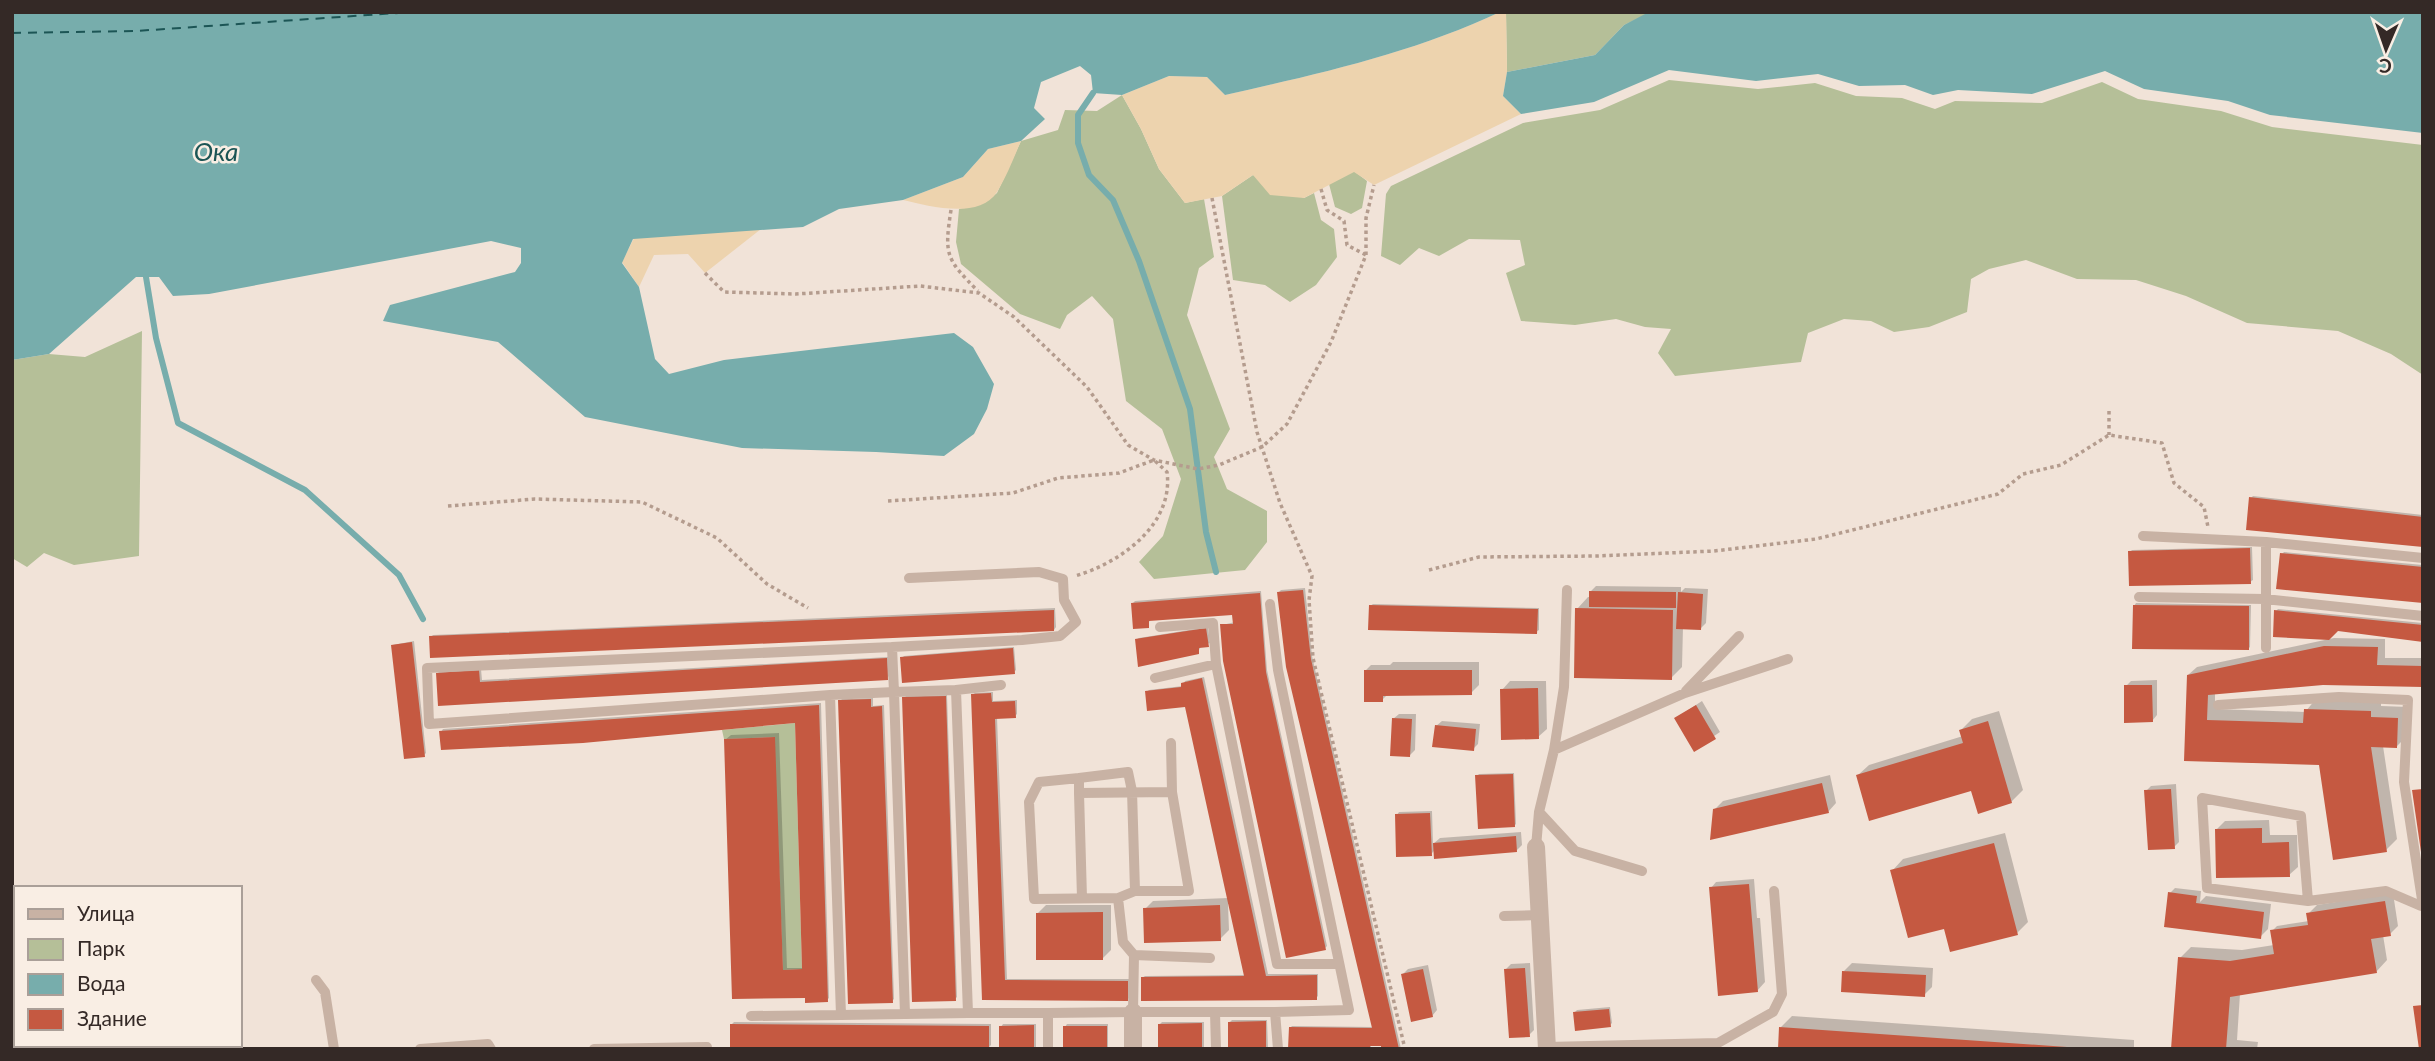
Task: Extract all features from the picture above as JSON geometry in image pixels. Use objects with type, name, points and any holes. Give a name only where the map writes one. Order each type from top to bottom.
[{"type":"street","points":[[1536,847],[1547,1048]]},
{"type":"street","points":[[1133,1012],[1133,1049]]},
{"type":"lane","points":[[2143,536],[2266,542],[2423,558]]},
{"type":"lane","points":[[2266,542],[2266,648]]},
{"type":"lane","points":[[909,578],[1039,572],[1063,579],[1064,600],[1076,622],[1060,636],[1023,640],[427,668],[429,724],[1001,685]]},
{"type":"lane","points":[[1536,847],[1539,812],[1554,750],[1564,687],[1567,590]]},
{"type":"lane","points":[[2139,597],[2265,599],[2423,616]]},
{"type":"lane","points":[[751,1016],[1349,1010],[1278,670],[1270,604]]},
{"type":"lane","points":[[1160,627],[1213,623],[1216,664],[1277,964],[1339,964]]},
{"type":"lane","points":[[1685,693],[1740,636]]},
{"type":"lane","points":[[892,647],[905,1014]]},
{"type":"lane","points":[[1554,750],[1685,693],[1788,659]]},
{"type":"lane","points":[[1155,678],[1216,664]]},
{"type":"lane","points":[[956,690],[968,1013]]},
{"type":"lane","points":[[830,695],[841,1014]]},
{"type":"lane","points":[[2218,705],[2339,697],[2408,701],[2404,782],[2422,906]]},
{"type":"lane","points":[[1135,891],[1132,792],[1128,772],[1039,782],[1029,802],[1034,899],[1118,898],[1135,891],[1189,891],[1172,792],[1171,743]]},
{"type":"lane","points":[[1079,778],[1082,898]]},
{"type":"lane","points":[[1079,793],[1172,792]]},
{"type":"lane","points":[[2308,901],[2301,816],[2202,798],[2207,888],[2308,901],[2386,891],[2422,906]]},
{"type":"lane","points":[[1539,812],[1575,851],[1642,871]]},
{"type":"lane","points":[[1547,1048],[1718,1043],[1773,1012],[1782,994],[1774,891]]},
{"type":"lane","points":[[1118,898],[1123,942],[1133,955],[1133,1012]]},
{"type":"lane","points":[[1504,916],[1540,915]]},
{"type":"lane","points":[[1133,955],[1210,958]]},
{"type":"lane","points":[[316,980],[325,992],[334,1049]]},
{"type":"lane","points":[[1215,1012],[1216,1049]]},
{"type":"lane","points":[[1275,1012],[1278,1049]]},
{"type":"lane","points":[[1048,1013],[1048,1049]]},
{"type":"lane","points":[[420,1049],[488,1044],[491,1049]]},
{"type":"lane","points":[[594,1049],[707,1047]]},
{"type":"path","points":[[888,501],[1013,493],[1058,478],[1119,473],[1154,460],[1198,469],[1219,465],[1262,447],[1287,424],[1331,342],[1366,255],[1366,218],[1374,185]]},
{"type":"path","points":[[1321,189],[1327,210],[1344,221],[1347,245],[1366,255]]},
{"type":"path","points":[[1212,198],[1262,447],[1280,503],[1312,576],[1309,600],[1313,658],[1405,1049]]},
{"type":"path","points":[[951,210],[946,243],[954,267],[979,293],[1014,317],[1087,387],[1128,445],[1154,460],[1167,472],[1169,485],[1163,507],[1149,531],[1092,571],[1063,579]]},
{"type":"path","points":[[705,273],[724,292],[796,294],[920,286],[979,293]]},
{"type":"path","points":[[2109,411],[2109,435]]},
{"type":"path","points":[[1429,570],[1479,557],[1714,551],[1816,539],[1998,494],[2023,474],[2061,465],[2109,435],[2162,443],[2174,483],[2204,507],[2210,540]]},
{"type":"path","points":[[448,506],[535,499],[642,502],[717,538],[767,584],[808,608]]},
{"type":"green space","points":[[1506,12],[1662,12],[1647,14],[1624,25],[1595,55],[1507,72]]},
{"type":"green space","points":[[1669,80],[1758,89],[1815,83],[1856,96],[1902,98],[1935,109],[1955,101],[2042,103],[2102,82],[2138,99],[2221,111],[2272,127],[2423,145],[2423,375],[2391,354],[2338,331],[2247,323],[2186,296],[2136,280],[2077,279],[2026,260],[1989,269],[1971,279],[1967,312],[1929,327],[1894,332],[1871,321],[1844,319],[1808,333],[1801,362],[1675,376],[1658,353],[1671,329],[1645,327],[1616,319],[1575,325],[1521,321],[1506,273],[1525,265],[1520,240],[1469,239],[1439,256],[1419,248],[1400,265],[1381,256],[1386,194],[1391,186],[1523,123],[1600,110]]},
{"type":"green space","points":[[1122,95],[1159,169],[1185,203],[1204,199],[1214,257],[1199,268],[1187,315],[1230,429],[1214,457],[1227,489],[1267,511],[1267,542],[1245,570],[1154,579],[1139,562],[1163,536],[1181,479],[1162,429],[1126,401],[1113,319],[1092,296],[1067,315],[1060,329],[1020,314],[961,264],[956,242],[959,209],[986,202],[997,193],[1021,141],[1058,130],[1065,110],[1097,111]]},
{"type":"green space","points":[[1354,171],[1367,181],[1362,208],[1351,214],[1335,207],[1329,184]]},
{"type":"green space","points":[[1253,175],[1304,198],[1314,193],[1321,220],[1334,229],[1337,257],[1316,285],[1290,302],[1265,285],[1233,280],[1222,196]]},
{"type":"green space","points":[[142,331],[139,556],[74,565],[44,553],[27,567],[12,558],[12,360],[49,354],[85,357]]},
{"type":"green space","points":[[795,723],[802,969],[783,970],[774,737],[724,739],[722,730]]},
{"type":"sand","points":[[1506,12],[1507,72],[1503,96],[1521,114],[1374,185],[1354,172],[1304,198],[1270,195],[1253,175],[1222,196],[1185,203],[1159,169],[1122,95],[1169,76],[1207,77],[1225,95],[1399,51]]},
{"type":"sand","points":[[1021,141],[997,192],[989,201],[978,206],[953,209],[903,200],[963,177],[988,149]]},
{"type":"sand","points":[[761,229],[705,273],[688,254],[654,255],[639,287],[622,262],[634,238]]},
{"type":"water","name":"Ока","points":[[12,12],[1500,12],[1399,51],[1225,95],[1207,77],[1169,76],[1122,95],[1093,93],[1091,75],[1080,66],[1041,82],[1034,108],[1045,119],[1021,141],[988,149],[963,177],[903,200],[839,209],[803,227],[633,239],[622,263],[639,287],[655,359],[669,374],[724,360],[954,333],[973,347],[994,384],[987,409],[974,434],[944,456],[742,448],[585,417],[498,342],[383,321],[390,305],[515,272],[521,263],[521,248],[491,241],[209,294],[173,296],[159,277],[136,277],[49,354],[12,360]]},
{"type":"water","points":[[2423,12],[2423,133],[2270,115],[2228,101],[2144,89],[2105,71],[2032,94],[1958,90],[1933,95],[1905,85],[1859,86],[1818,74],[1756,81],[1669,70],[1594,102],[1521,114],[1503,96],[1507,72],[1595,55],[1624,25],[1647,13]]},
{"type":"building","points":[[2249,497],[2423,517],[2423,547],[2246,530]]},
{"type":"building","points":[[2250,548],[2251,584],[2129,586],[2128,551]]},
{"type":"building","points":[[2280,553],[2423,567],[2423,603],[2276,589]]},
{"type":"building","points":[[1303,590],[1311,659],[1399,1049],[1370,1046],[1370,1049],[1288,1049],[1289,1027],[1372,1028],[1286,667],[1277,592]]},
{"type":"building","points":[[1589,591],[1676,592],[1676,608],[1589,607]]},
{"type":"building","points":[[1678,592],[1703,594],[1701,630],[1676,629]]},
{"type":"building","points":[[1260,593],[1266,672],[1326,950],[1286,958],[1223,661],[1220,624],[1233,624],[1232,615],[1149,621],[1149,628],[1133,629],[1131,603]]},
{"type":"building","points":[[1369,605],[1538,609],[1537,634],[1368,630]]},
{"type":"building","points":[[2133,605],[2249,606],[2249,650],[2132,649]]},
{"type":"building","points":[[1575,608],[1673,610],[1672,680],[1574,678]]},
{"type":"building","points":[[1054,610],[1054,631],[430,658],[429,636]]},
{"type":"building","points":[[2274,610],[2423,625],[2423,642],[2338,631],[2329,640],[2273,637]]},
{"type":"building","points":[[1206,628],[1209,647],[1199,648],[1199,654],[1138,667],[1135,639]]},
{"type":"building","points":[[412,642],[425,757],[404,759],[391,645]]},
{"type":"building","points":[[2324,646],[2378,647],[2377,665],[2423,666],[2423,687],[2323,685],[2208,695],[2207,720],[2303,723],[2304,709],[2371,711],[2371,717],[2398,718],[2397,748],[2371,747],[2387,852],[2333,860],[2319,765],[2184,761],[2187,675]]},
{"type":"building","points":[[1013,648],[1015,674],[902,683],[900,657]]},
{"type":"building","points":[[887,658],[888,680],[438,706],[436,673],[479,670],[480,682]]},
{"type":"building","points":[[1364,670],[1472,670],[1472,695],[1383,696],[1383,702],[1364,702]]},
{"type":"building","points":[[1202,678],[1266,976],[1317,975],[1317,1000],[1141,1001],[1141,977],[1244,976],[1185,707],[1147,711],[1145,691],[1181,687],[1181,683]]},
{"type":"building","points":[[2124,685],[2152,685],[2153,722],[2124,723]]},
{"type":"building","points":[[1538,688],[1539,739],[1501,740],[1500,689]]},
{"type":"building","points":[[991,693],[992,702],[1015,701],[1016,718],[995,719],[1005,980],[1128,981],[1128,1001],[982,1000],[971,694]]},
{"type":"building","points":[[946,696],[956,1001],[912,1002],[902,697]]},
{"type":"building","points":[[871,699],[871,707],[882,706],[893,1003],[848,1004],[838,700]]},
{"type":"building","points":[[819,705],[828,1002],[805,1003],[805,998],[732,999],[724,739],[775,737],[783,970],[802,969],[795,723],[583,743],[441,750],[439,731]]},
{"type":"building","points":[[1696,705],[1716,739],[1694,752],[1674,718]]},
{"type":"building","points":[[1392,718],[1412,719],[1410,757],[1390,756]]},
{"type":"building","points":[[1988,721],[2012,803],[1978,814],[1971,791],[1869,821],[1856,775],[1963,743],[1959,730]]},
{"type":"building","points":[[1435,725],[1476,729],[1474,751],[1432,747]]},
{"type":"building","points":[[1513,774],[1515,827],[1478,829],[1475,775]]},
{"type":"building","points":[[1822,783],[1829,813],[1710,840],[1713,809]]},
{"type":"building","points":[[2171,789],[2175,849],[2148,850],[2144,790]]},
{"type":"building","points":[[2423,789],[2423,851],[2421,852],[2412,790]]},
{"type":"building","points":[[1430,813],[1432,856],[1396,857],[1395,814]]},
{"type":"building","points":[[2262,828],[2262,843],[2289,842],[2290,877],[2216,878],[2215,829]]},
{"type":"building","points":[[1516,836],[1517,852],[1434,859],[1433,843]]},
{"type":"building","points":[[1994,843],[2018,935],[1950,952],[1944,929],[1908,938],[1890,870]]},
{"type":"building","points":[[1749,884],[1758,992],[1718,996],[1709,887]]},
{"type":"building","points":[[2168,892],[2197,896],[2196,903],[2264,912],[2261,939],[2164,927]]},
{"type":"building","points":[[2385,901],[2391,936],[2371,939],[2377,973],[2230,997],[2226,1049],[2171,1049],[2178,957],[2230,961],[2274,954],[2270,930],[2308,925],[2306,913]]},
{"type":"building","points":[[1220,905],[1221,941],[1144,943],[1143,908]]},
{"type":"building","points":[[1103,912],[1103,960],[1036,960],[1036,913]]},
{"type":"building","points":[[1525,968],[1530,1037],[1509,1038],[1504,969]]},
{"type":"building","points":[[1423,969],[1433,1017],[1411,1022],[1401,974]]},
{"type":"building","points":[[1842,971],[1926,975],[1925,997],[1841,992]]},
{"type":"building","points":[[2423,1005],[2423,1049],[2419,1049],[2413,1006]]},
{"type":"building","points":[[1609,1009],[1611,1027],[1575,1031],[1573,1012]]},
{"type":"building","points":[[1266,1021],[1266,1049],[1228,1049],[1228,1022]]},
{"type":"building","points":[[1202,1023],[1202,1049],[1158,1049],[1158,1024]]},
{"type":"building","points":[[730,1024],[989,1026],[989,1049],[730,1048]]},
{"type":"building","points":[[1034,1025],[1034,1049],[999,1049],[999,1026]]},
{"type":"building","points":[[1063,1026],[1107,1026],[1107,1049],[1063,1049]]},
{"type":"building","points":[[1779,1027],[2067,1047],[2067,1049],[1778,1049]]},
{"type":"waterway","points":[[1093,93],[1078,115],[1078,143],[1089,175],[1113,200],[1139,261],[1190,409],[1206,532],[1216,572]]},
{"type":"waterway","points":[[146,277],[156,338],[178,423],[305,490],[399,575],[423,619]]},
{"type":"ferry route","points":[[12,33],[136,31],[412,12]]}]
